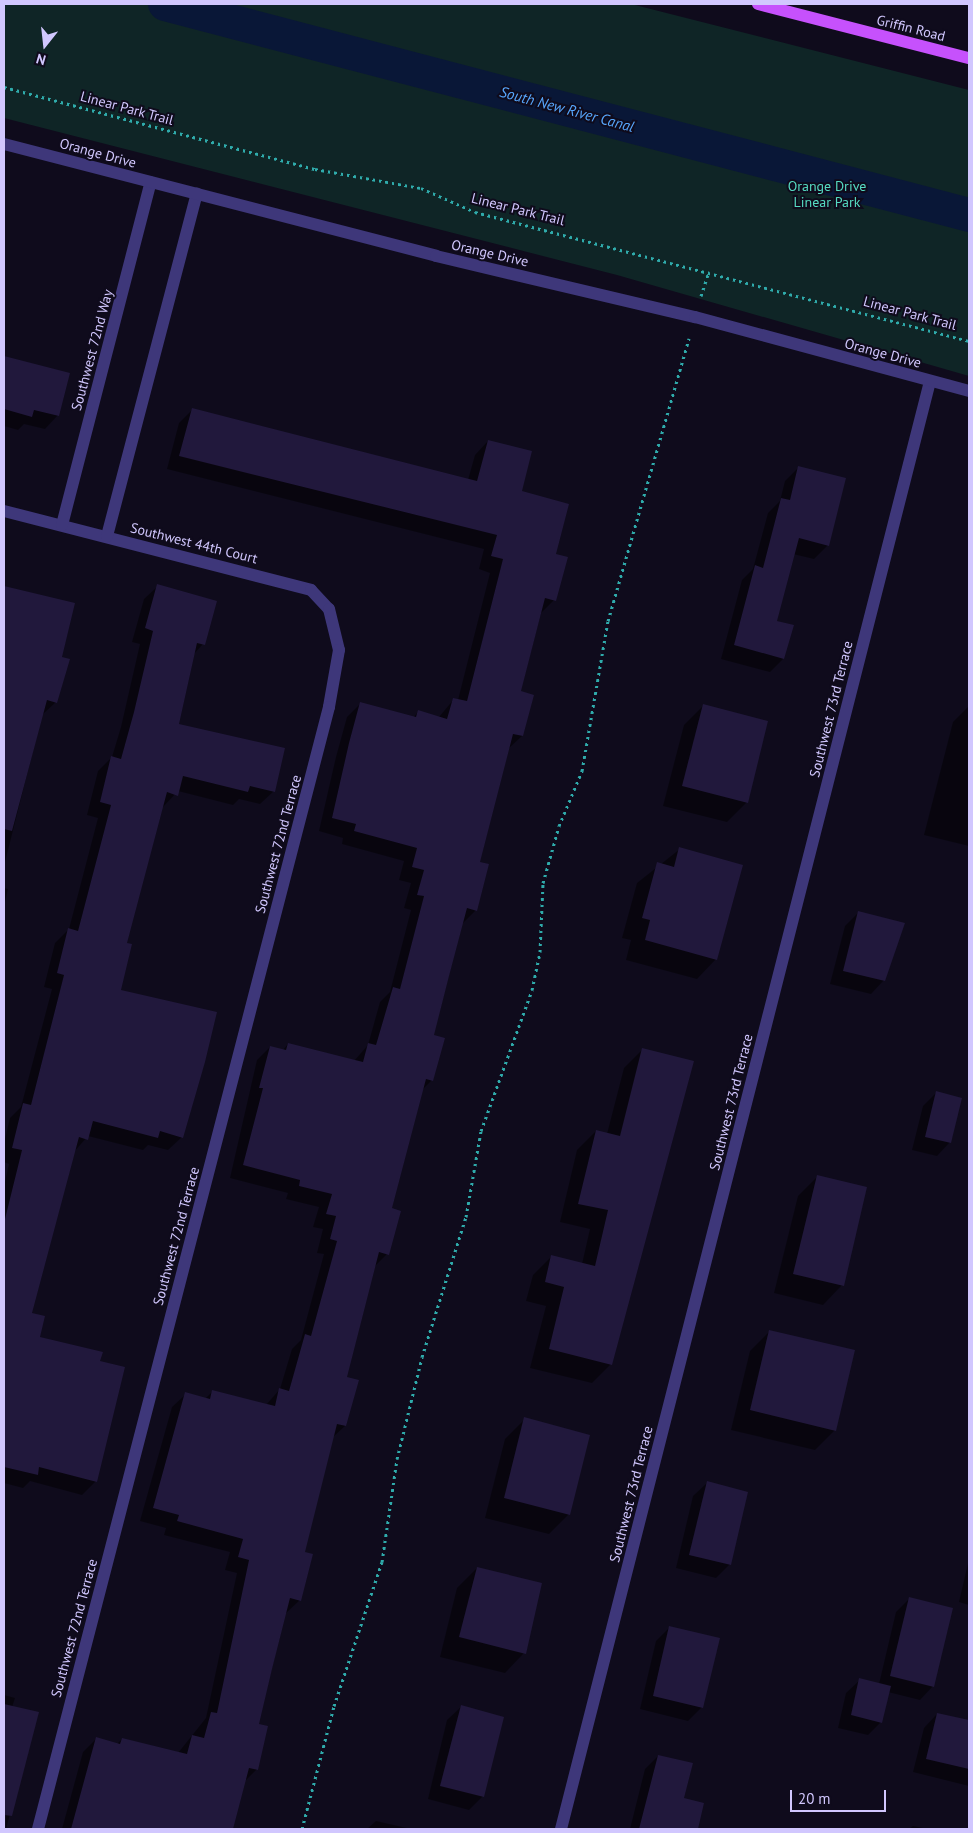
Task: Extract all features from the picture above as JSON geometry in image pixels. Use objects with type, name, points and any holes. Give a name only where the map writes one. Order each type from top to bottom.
[{"type":"main road","name":"Griffin Road","points":[[758,4],[969,58]]},
{"type":"street","name":"Orange Drive","points":[[4,144],[197,194],[695,317],[969,392]]},
{"type":"street","name":"Southwest 72nd Way","points":[[62,525],[151,182]]},
{"type":"street","points":[[107,536],[197,194]]},
{"type":"street","name":"Southwest 73rd Terrace","points":[[561,1829],[930,381]]},
{"type":"street","name":"Southwest 44th Court","points":[[4,511],[312,590],[330,609],[338,650]]},
{"type":"street","name":"Southwest 72nd Terrace","points":[[38,1829],[329,707],[338,650]]},
{"type":"path","name":"Linear Park Trail","points":[[4,87],[315,169],[421,188],[475,212],[709,271],[969,341]]},
{"type":"path","points":[[700,299],[709,271]]},
{"type":"path","points":[[302,1829],[334,1706],[382,1562],[397,1459],[422,1357],[464,1226],[481,1131],[532,990],[540,952],[543,884],[559,826],[582,771],[608,621],[689,338]]},
{"type":"green space","name":"Orange Drive Linear Park","points":[[4,4],[631,4],[969,90],[969,376],[617,275],[4,118]]},
{"type":"building","points":[[4,356],[70,373],[59,416],[34,410],[32,417],[4,409]]},
{"type":"building","points":[[192,408],[477,481],[488,440],[532,451],[522,491],[569,504],[556,554],[568,557],[556,601],[545,598],[521,691],[534,695],[523,736],[513,734],[480,862],[489,864],[477,911],[467,908],[449,976],[434,1035],[445,1038],[433,1081],[426,1079],[392,1208],[401,1211],[389,1255],[379,1252],[347,1377],[359,1380],[346,1426],[337,1424],[305,1552],[313,1554],[301,1601],[290,1598],[259,1724],[268,1726],[258,1770],[249,1768],[233,1829],[71,1829],[96,1737],[120,1744],[122,1738],[187,1754],[192,1735],[204,1738],[211,1712],[217,1713],[249,1560],[238,1557],[243,1539],[177,1521],[179,1515],[153,1508],[185,1392],[210,1399],[212,1390],[275,1406],[279,1388],[289,1391],[305,1334],[311,1336],[337,1241],[330,1239],[336,1216],[326,1214],[332,1194],[299,1186],[300,1180],[243,1165],[263,1088],[259,1088],[270,1046],[286,1050],[288,1043],[363,1062],[368,1043],[376,1045],[393,987],[400,989],[424,896],[417,895],[424,870],[412,867],[417,848],[354,831],[356,824],[332,818],[349,743],[360,702],[416,717],[418,710],[447,719],[453,698],[467,701],[503,559],[491,556],[497,535],[179,456]]},
{"type":"building","points":[[798,466],[846,478],[829,546],[799,538],[777,621],[794,625],[784,659],[734,645],[755,565],[763,568],[781,498],[790,500]]},
{"type":"building","points":[[157,584],[217,601],[205,645],[197,643],[179,724],[285,748],[275,792],[250,786],[248,792],[183,776],[178,796],[167,792],[127,943],[132,944],[121,990],[217,1012],[205,1062],[183,1138],[160,1131],[158,1138],[93,1121],[88,1140],[79,1137],[32,1313],[45,1316],[40,1337],[103,1352],[100,1361],[125,1367],[97,1482],[39,1467],[38,1475],[4,1467],[4,1223],[22,1150],[12,1148],[23,1103],[31,1105],[64,975],[57,973],[68,928],[78,931],[111,805],[100,802],[111,756],[121,759],[134,712],[153,631],[145,628]]},
{"type":"building","points":[[4,586],[75,603],[62,657],[70,659],[57,703],[47,700],[12,831],[4,829]]},
{"type":"building","points":[[703,704],[768,721],[748,803],[682,786]]},
{"type":"building","points":[[679,847],[743,865],[717,960],[645,940],[650,920],[642,918],[657,862],[674,867]]},
{"type":"building","points":[[858,911],[905,923],[885,981],[843,971]]},
{"type":"building","points":[[642,1048],[694,1061],[612,1365],[549,1349],[564,1287],[545,1282],[551,1255],[595,1266],[608,1210],[578,1204],[596,1130],[620,1136]]},
{"type":"building","points":[[936,1091],[962,1098],[951,1143],[925,1137]]},
{"type":"building","points":[[817,1175],[867,1187],[844,1286],[793,1274]]},
{"type":"building","points":[[769,1330],[855,1350],[836,1431],[750,1410]]},
{"type":"building","points":[[524,1417],[590,1435],[570,1515],[504,1498]]},
{"type":"building","points":[[707,1481],[748,1492],[731,1565],[689,1555]]},
{"type":"building","points":[[477,1567],[542,1583],[526,1654],[459,1637]]},
{"type":"building","points":[[909,1597],[953,1608],[934,1687],[890,1676]]},
{"type":"building","points":[[669,1626],[720,1638],[703,1708],[653,1696]]},
{"type":"building","points":[[859,1678],[891,1686],[882,1723],[851,1715]]},
{"type":"building","points":[[4,1704],[39,1712],[12,1816],[4,1815]]},
{"type":"building","points":[[461,1705],[504,1717],[484,1797],[440,1786]]},
{"type":"building","points":[[937,1713],[969,1720],[969,1769],[926,1759]]},
{"type":"building","points":[[658,1755],[693,1763],[684,1798],[704,1803],[698,1829],[639,1829]]},
{"type":"waterway","name":"South New River Canal","points":[[165,4],[969,215]]}]
